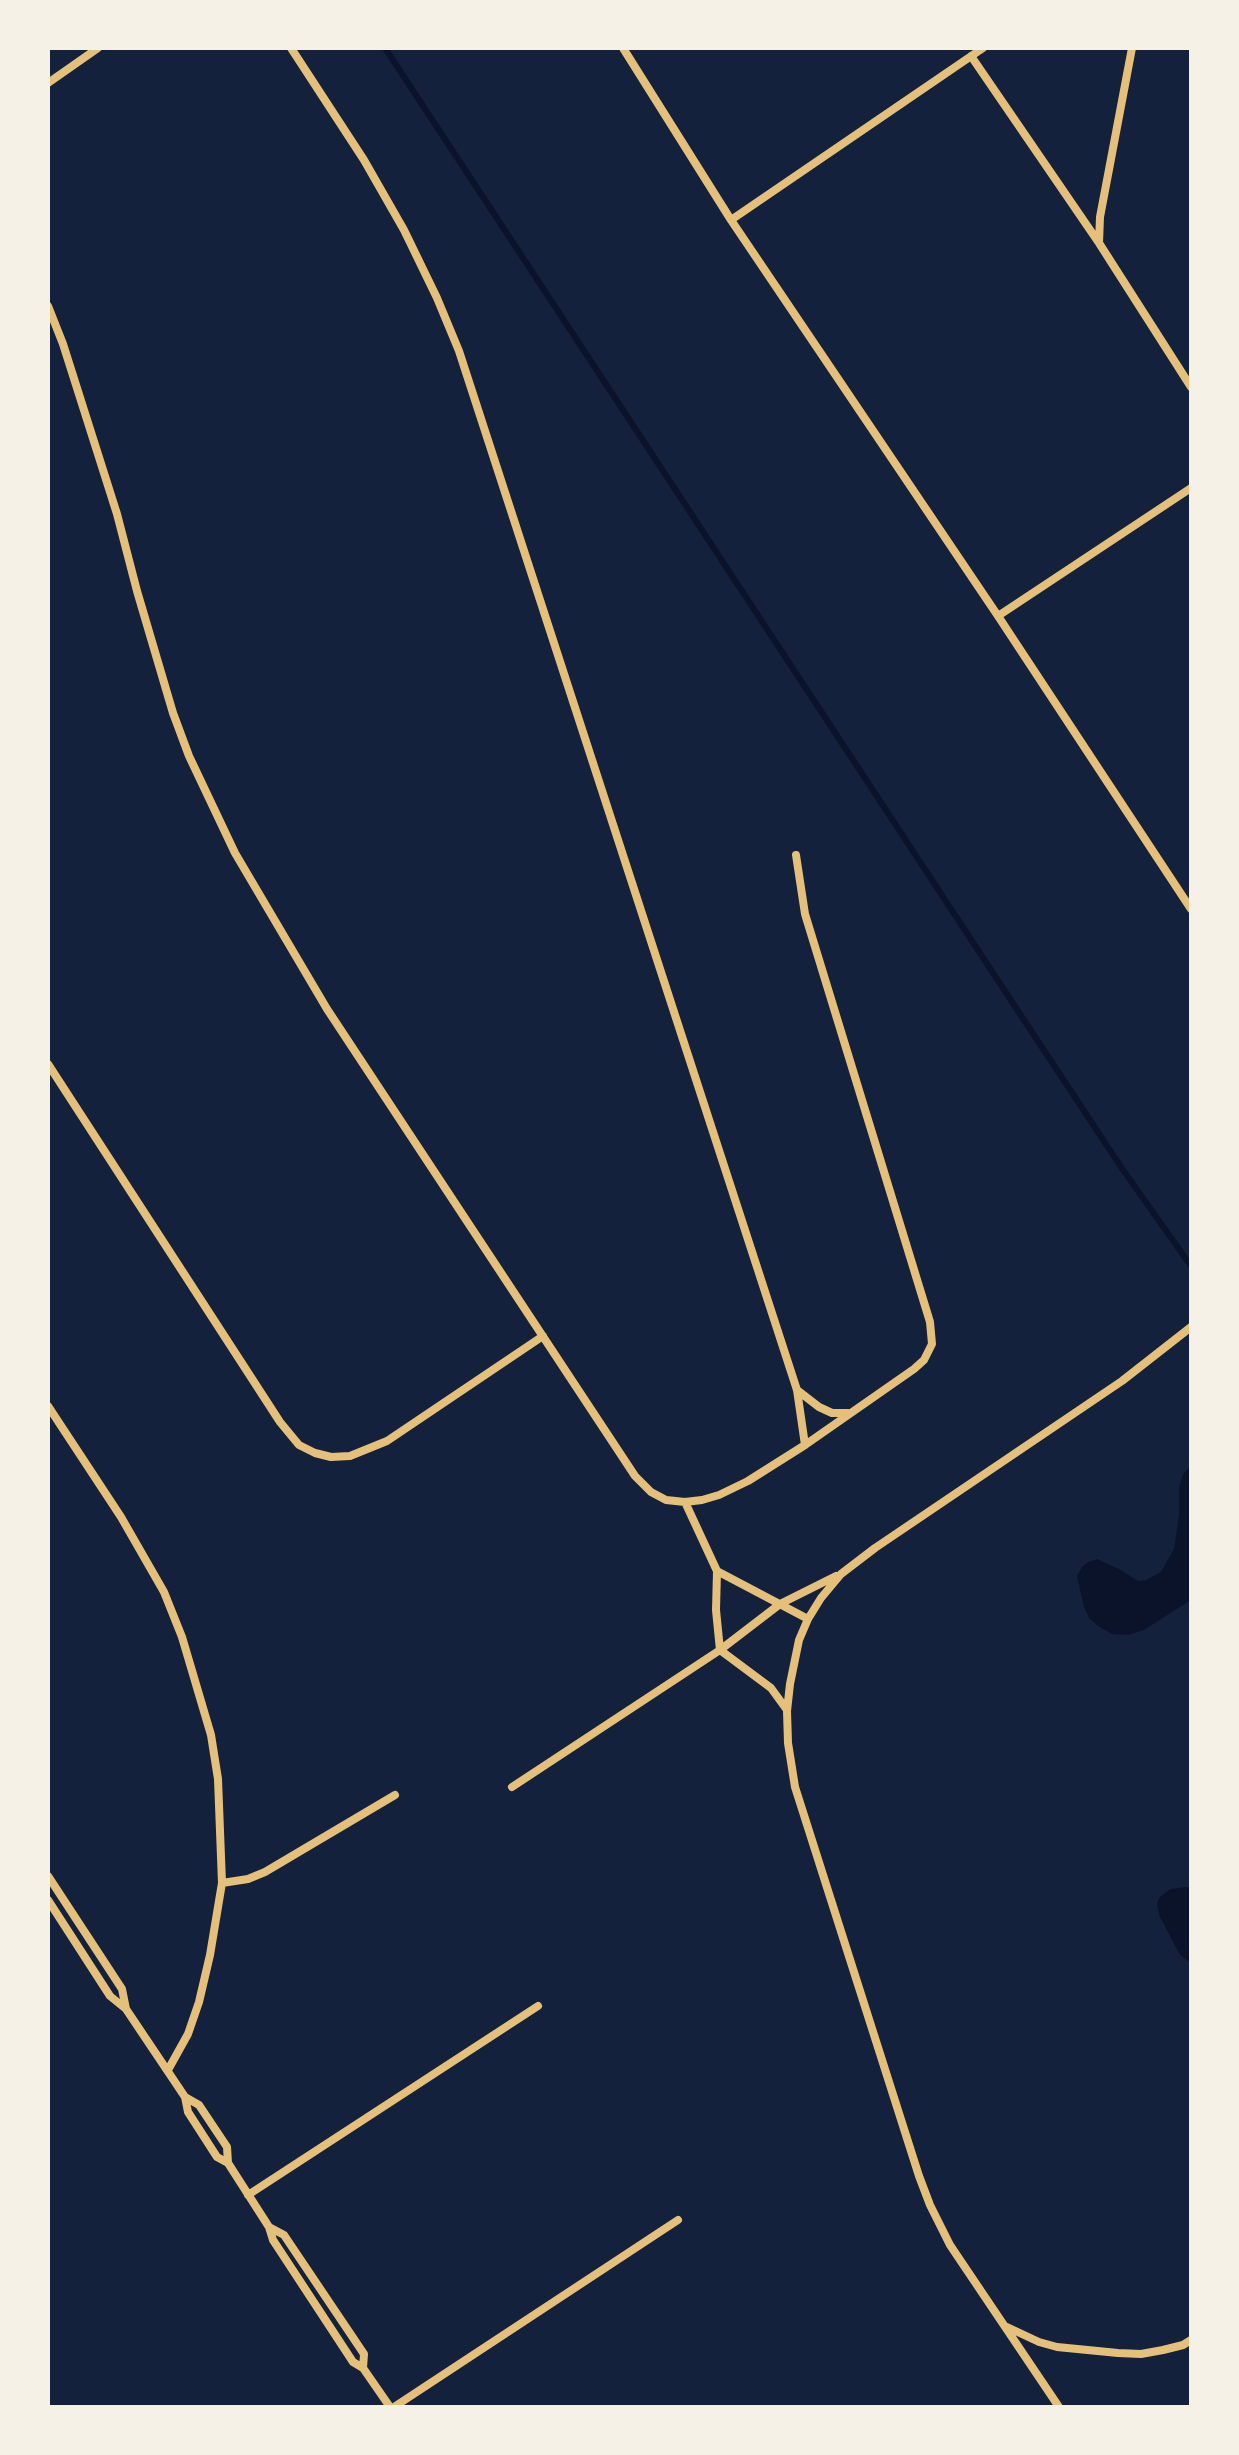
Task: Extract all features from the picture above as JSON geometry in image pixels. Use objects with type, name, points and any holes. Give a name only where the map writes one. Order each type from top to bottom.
[{"type":"street","points":[[48,83],[98,48]]},
{"type":"street","points":[[291,48],[364,160],[404,230],[459,351],[797,1390],[805,1445]]},
{"type":"street","points":[[623,48],[731,220],[1191,909]]},
{"type":"street","points":[[731,220],[983,48]]},
{"type":"street","points":[[1099,243],[1100,217],[1132,48]]},
{"type":"street","points":[[971,56],[1099,243],[1191,387]]},
{"type":"street","points":[[48,306],[112,499],[173,713],[210,801],[261,900],[311,983],[635,1476],[651,1492],[666,1500],[685,1502],[719,1495],[734,1488],[805,1445],[914,1369],[929,1352],[932,1337],[930,1322],[805,914],[796,855]]},
{"type":"street","points":[[998,616],[1191,488]]},
{"type":"street","points":[[48,1064],[280,1422],[299,1445],[331,1457],[350,1456],[387,1441],[543,1336]]},
{"type":"street","points":[[512,1787],[720,1650],[780,1604],[841,1574],[1122,1381],[1191,1327]]},
{"type":"street","points":[[797,1390],[832,1413],[849,1413]]},
{"type":"street","points":[[48,1406],[121,1517],[164,1592],[182,1637],[211,1735],[218,1779],[222,1883],[199,2002],[188,2034],[168,2070]]},
{"type":"street","points":[[685,1502],[717,1571],[716,1610],[720,1650],[771,1688],[787,1711]]},
{"type":"street","points":[[717,1571],[808,1619]]},
{"type":"street","points":[[841,1574],[808,1619],[794,1659],[787,1711],[795,1787],[919,2176],[935,2215],[950,2245],[1059,2407]]},
{"type":"street","points":[[222,1883],[248,1879],[265,1872],[395,1795]]},
{"type":"street","points":[[48,1876],[122,1989],[126,2009]]},
{"type":"street","points":[[59,1894],[48,1901],[110,1996],[126,2009],[168,2070],[185,2097],[188,2112],[217,2157],[228,2163]]},
{"type":"street","points":[[248,2195],[538,2006]]},
{"type":"street","points":[[185,2097],[199,2105],[227,2147],[228,2163],[269,2227],[273,2240],[353,2362],[363,2368],[392,2407],[678,2220]]},
{"type":"street","points":[[1006,2326],[1057,2347],[1107,2352],[1141,2354],[1183,2345],[1191,2340]]},
{"type":"water","points":[[1191,1466],[1191,1600],[1144,1630],[1128,1635],[1112,1634],[1089,1618],[1077,1576],[1082,1567],[1097,1559],[1138,1581],[1161,1572],[1174,1549],[1179,1488],[1183,1474]]},
{"type":"water","points":[[1191,1888],[1191,1963],[1180,1955],[1159,1915],[1157,1904],[1159,1898],[1170,1889]]},
{"type":"waterway","points":[[385,48],[1121,1167],[1191,1266]]}]
